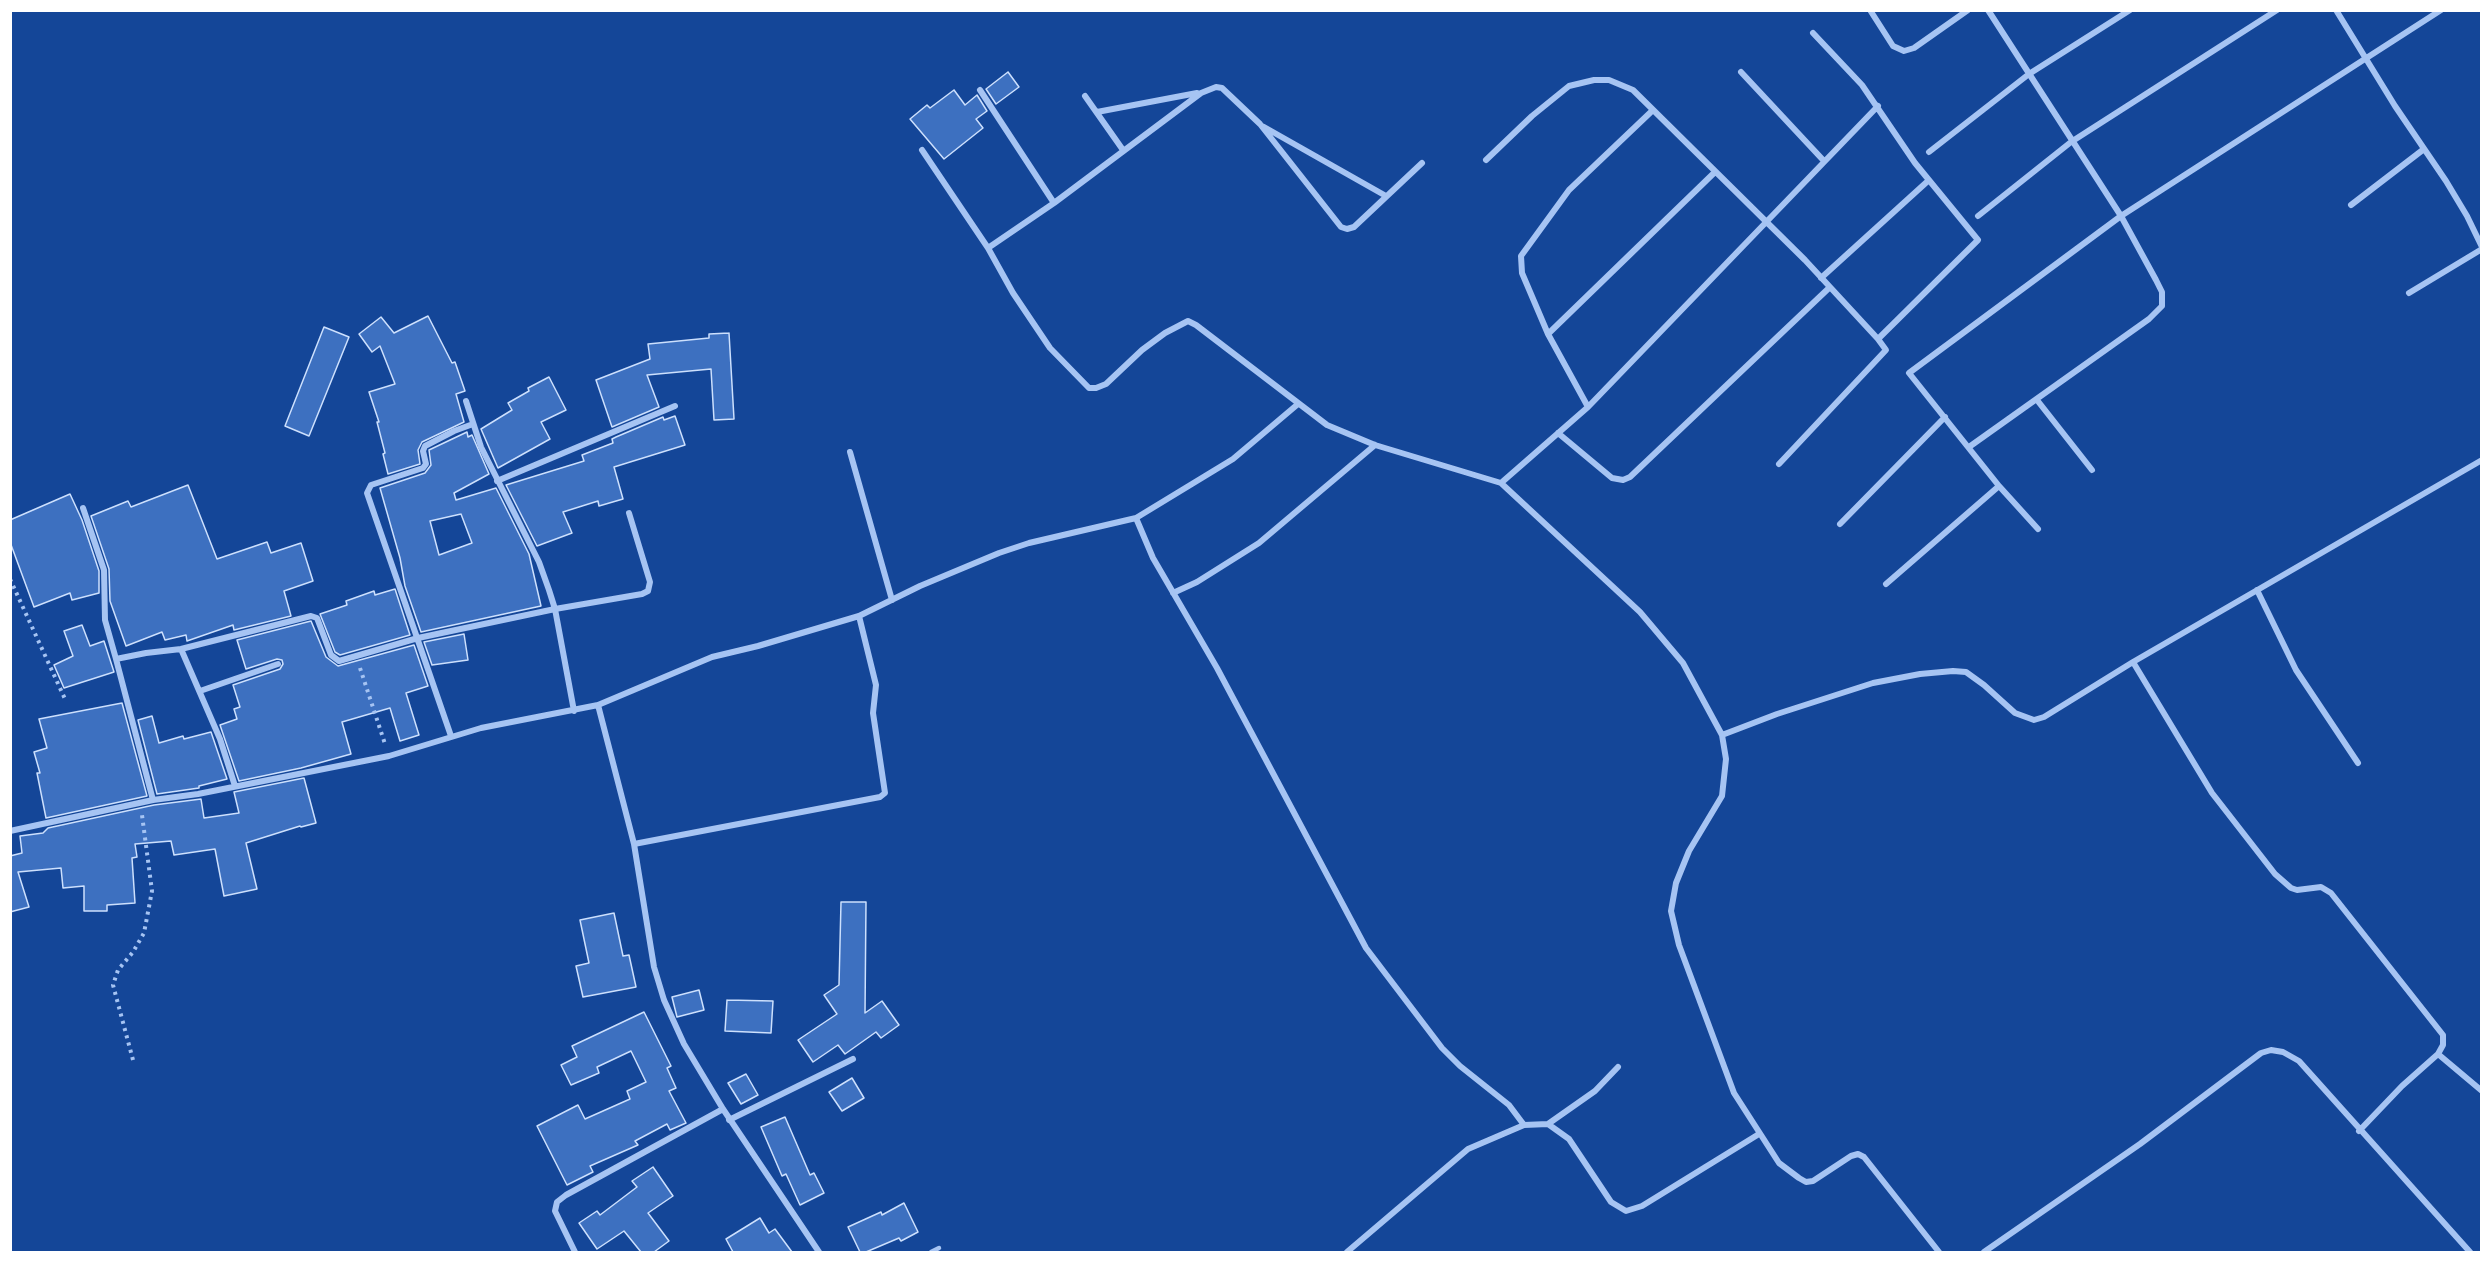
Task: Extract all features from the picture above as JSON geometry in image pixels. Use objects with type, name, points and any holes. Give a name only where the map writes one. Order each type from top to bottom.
[{"type":"street","points":[[1870,10],[1893,46],[1904,51],[1914,48],[1968,10]]},
{"type":"street","points":[[1969,447],[2149,319],[2162,306],[2162,292],[2157,280],[2121,216],[2071,142],[1988,10]]},
{"type":"street","points":[[1929,152],[2029,74],[2130,10]]},
{"type":"street","points":[[1978,216],[2071,142],[2277,10]]},
{"type":"street","points":[[2336,10],[2456,198],[2481,248],[2409,293]]},
{"type":"street","points":[[2038,528],[1999,486],[1909,373],[2121,216],[2441,10]]},
{"type":"street","points":[[1813,33],[1878,106],[1929,180],[1978,240],[1878,339]]},
{"type":"street","points":[[1741,72],[1824,161]]},
{"type":"street","points":[[1486,160],[1532,116],[1569,86],[1594,80],[1609,80],[1633,90],[1766,220],[1886,350],[1779,464]]},
{"type":"street","points":[[1097,112],[1201,93],[1219,86],[1260,124],[1341,227],[1347,229],[1354,226],[1422,163]]},
{"type":"street","points":[[980,90],[1054,203]]},
{"type":"street","points":[[988,248],[1054,203],[1201,93]]},
{"type":"street","points":[[1085,96],[1124,150]]},
{"type":"street","points":[[1501,483],[1587,406],[1878,106]]},
{"type":"street","points":[[1587,406],[1548,334],[1521,273],[1521,256],[1569,190],[1653,110]]},
{"type":"street","points":[[1260,124],[1386,196]]},
{"type":"street","points":[[2351,206],[2424,149]]},
{"type":"street","points":[[922,150],[988,248],[1013,293],[1050,348],[1089,388],[1106,384],[1142,350],[1188,321],[1327,425],[1375,445],[1501,483],[1640,612],[1683,663],[1722,735],[1726,759],[1722,796],[1689,851],[1676,883],[1671,911],[1678,945],[1734,1093],[1779,1163],[1806,1182],[1814,1181],[1851,1156],[1858,1154],[1864,1157],[1939,1252]]},
{"type":"street","points":[[1548,334],[1715,172]]},
{"type":"street","points":[[1821,278],[1929,180]]},
{"type":"street","points":[[1558,433],[1612,478],[1623,480],[1630,477],[1829,288]]},
{"type":"street","points":[[2037,400],[2092,470]]},
{"type":"street","points":[[466,401],[480,447],[539,562],[555,609],[574,711]]},
{"type":"street","points":[[10,831],[141,802],[389,756],[451,736],[597,705],[712,657],[859,616],[999,552],[1087,528],[1136,518],[1233,459],[1298,404]]},
{"type":"street","points":[[497,481],[675,406]]},
{"type":"street","points":[[1840,524],[1945,417]]},
{"type":"street","points":[[451,736],[367,493],[370,485],[423,468],[426,464],[423,451],[425,446],[454,430],[473,424]]},
{"type":"street","points":[[1173,593],[1197,582],[1259,543],[1375,445]]},
{"type":"street","points":[[850,452],[892,600]]},
{"type":"street","points":[[1722,735],[1777,714],[1873,683],[1920,674],[1953,671],[1966,672],[2015,713],[2034,720],[2044,717],[2133,662],[2481,460]]},
{"type":"street","points":[[1886,584],[1999,486]]},
{"type":"street","points":[[83,508],[104,570],[105,620],[153,800]]},
{"type":"street","points":[[116,659],[181,649],[310,616],[317,618],[332,655],[339,661],[418,638],[555,609],[642,594],[648,591],[650,582],[629,513]]},
{"type":"street","points":[[1136,518],[1153,558],[1256,740],[1366,948],[1442,1048],[1509,1105],[1524,1125]]},
{"type":"street","points":[[2257,590],[2296,670],[2358,763]]},
{"type":"street","points":[[634,844],[880,797],[885,794],[873,713],[876,685],[859,616]]},
{"type":"street","points":[[181,649],[220,739],[235,786]]},
{"type":"street","points":[[2133,662],[2201,776],[2229,818],[2283,884],[2297,890],[2321,887],[2331,893],[2443,1035],[2444,1045],[2438,1054],[2402,1086],[2359,1131]]},
{"type":"street","points":[[200,691],[278,664]]},
{"type":"street","points":[[597,705],[634,844],[654,967],[664,1000],[684,1044],[729,1120],[819,1252]]},
{"type":"street","points":[[1984,1252],[2140,1144],[2261,1053],[2271,1050],[2283,1052],[2298,1061],[2470,1252]]},
{"type":"street","points":[[2438,1054],[2481,1091]]},
{"type":"street","points":[[729,1120],[853,1059]]},
{"type":"street","points":[[1347,1252],[1468,1149],[1524,1125],[1548,1124],[1595,1091],[1618,1067]]},
{"type":"street","points":[[575,1252],[555,1211],[557,1202],[723,1109]]},
{"type":"street","points":[[1548,1124],[1569,1139],[1611,1203],[1626,1211],[1642,1206],[1759,1134]]},
{"type":"lane","points":[[931,1252],[939,1248]]},
{"type":"path","points":[[10,579],[65,699]]},
{"type":"path","points":[[356,657],[389,756]]},
{"type":"path","points":[[133,1060],[114,985],[118,970],[133,952],[144,933],[152,891],[141,802]]},
{"type":"building","points":[[1008,72],[1019,87],[996,104],[986,89]]},
{"type":"building","points":[[954,90],[965,105],[977,95],[987,111],[976,119],[983,128],[944,159],[910,119],[927,105],[930,108]]},
{"type":"building","points":[[428,316],[452,363],[455,362],[465,391],[456,394],[464,422],[422,442],[418,450],[420,464],[388,474],[377,422],[379,422],[369,392],[395,384],[380,346],[372,352],[359,334],[381,317],[394,333]]},
{"type":"building","points":[[324,327],[349,337],[309,436],[285,426]]},
{"type":"building","points":[[729,333],[734,419],[714,420],[711,369],[647,375],[659,407],[612,427],[596,380],[650,359],[648,344],[709,338],[709,334]]},
{"type":"building","points":[[549,377],[566,410],[541,422],[550,439],[498,468],[481,429],[512,410],[508,403],[529,391],[528,388]]},
{"type":"building","points":[[675,416],[685,445],[614,467],[623,499],[599,506],[598,501],[563,512],[572,533],[537,546],[506,485],[584,461],[582,455],[613,443],[612,439],[616,437],[663,417],[664,420]]},
{"type":"building","points":[[467,432],[468,437],[472,435],[489,474],[454,493],[456,500],[496,488],[529,554],[541,606],[421,632],[405,586],[400,558],[380,488],[425,473],[431,465],[429,450]],"holes":[[[461,514],[472,543],[439,555],[430,521]]]},
{"type":"building","points":[[188,485],[217,559],[267,542],[271,553],[301,543],[313,581],[284,591],[291,616],[234,630],[233,625],[187,641],[186,635],[165,640],[162,632],[126,646],[110,601],[109,569],[91,516],[128,501],[131,507]]},
{"type":"building","points":[[70,494],[82,520],[99,571],[99,593],[72,600],[70,593],[34,607],[10,542],[10,520]]},
{"type":"building","points":[[395,589],[410,635],[340,655],[335,652],[320,614],[347,605],[346,601],[374,591],[375,595]]},
{"type":"building","points":[[311,621],[326,657],[338,666],[414,645],[428,686],[406,693],[419,735],[400,741],[390,708],[342,722],[351,754],[301,768],[239,781],[220,725],[237,719],[234,709],[240,707],[233,685],[280,669],[283,664],[282,660],[277,659],[246,669],[237,640]]},
{"type":"building","points":[[82,625],[90,646],[104,641],[114,672],[64,688],[54,665],[73,656],[64,631]]},
{"type":"building","points":[[464,634],[468,660],[432,665],[424,642]]},
{"type":"building","points":[[122,703],[147,796],[46,818],[37,773],[40,773],[34,752],[47,748],[39,719]]},
{"type":"building","points":[[152,716],[159,743],[183,736],[184,739],[211,732],[227,779],[199,786],[199,788],[157,794],[138,720]]},
{"type":"building","points":[[304,778],[316,823],[246,843],[257,889],[224,896],[215,849],[174,855],[171,841],[135,844],[137,857],[132,858],[135,903],[107,905],[107,911],[84,911],[84,886],[63,888],[61,868],[18,872],[29,907],[10,912],[10,856],[22,853],[20,836],[43,833],[48,828],[154,805],[201,799],[204,818],[239,813],[234,792]]},
{"type":"building","points":[[841,902],[866,902],[865,1013],[882,1001],[899,1025],[881,1038],[876,1032],[845,1054],[838,1045],[813,1062],[798,1040],[837,1014],[824,995],[839,985]]},
{"type":"building","points":[[614,913],[623,956],[629,955],[636,987],[583,997],[576,966],[589,963],[580,920]]},
{"type":"building","points":[[699,990],[704,1010],[677,1017],[672,997]]},
{"type":"building","points":[[727,1000],[773,1001],[771,1033],[725,1031]]},
{"type":"building","points":[[644,1012],[671,1066],[667,1068],[676,1088],[669,1091],[686,1123],[670,1130],[667,1124],[635,1141],[638,1145],[590,1166],[593,1172],[567,1185],[537,1126],[578,1105],[585,1119],[630,1099],[627,1091],[646,1082],[631,1051],[597,1067],[599,1073],[571,1085],[561,1065],[577,1057],[572,1046]]},
{"type":"building","points":[[746,1074],[758,1095],[741,1104],[728,1083]]},
{"type":"building","points":[[852,1078],[864,1098],[842,1111],[829,1092]]},
{"type":"building","points":[[785,1117],[810,1175],[814,1173],[824,1193],[800,1205],[786,1174],[782,1176],[761,1127]]},
{"type":"building","points":[[653,1167],[673,1196],[648,1213],[669,1241],[654,1252],[641,1252],[624,1231],[597,1249],[579,1223],[597,1211],[600,1215],[637,1187],[632,1181]]},
{"type":"building","points":[[904,1203],[918,1232],[901,1241],[899,1238],[866,1252],[860,1252],[848,1227],[881,1212],[882,1215]]},
{"type":"building","points":[[760,1218],[769,1233],[775,1229],[792,1252],[733,1252],[726,1239]]}]
